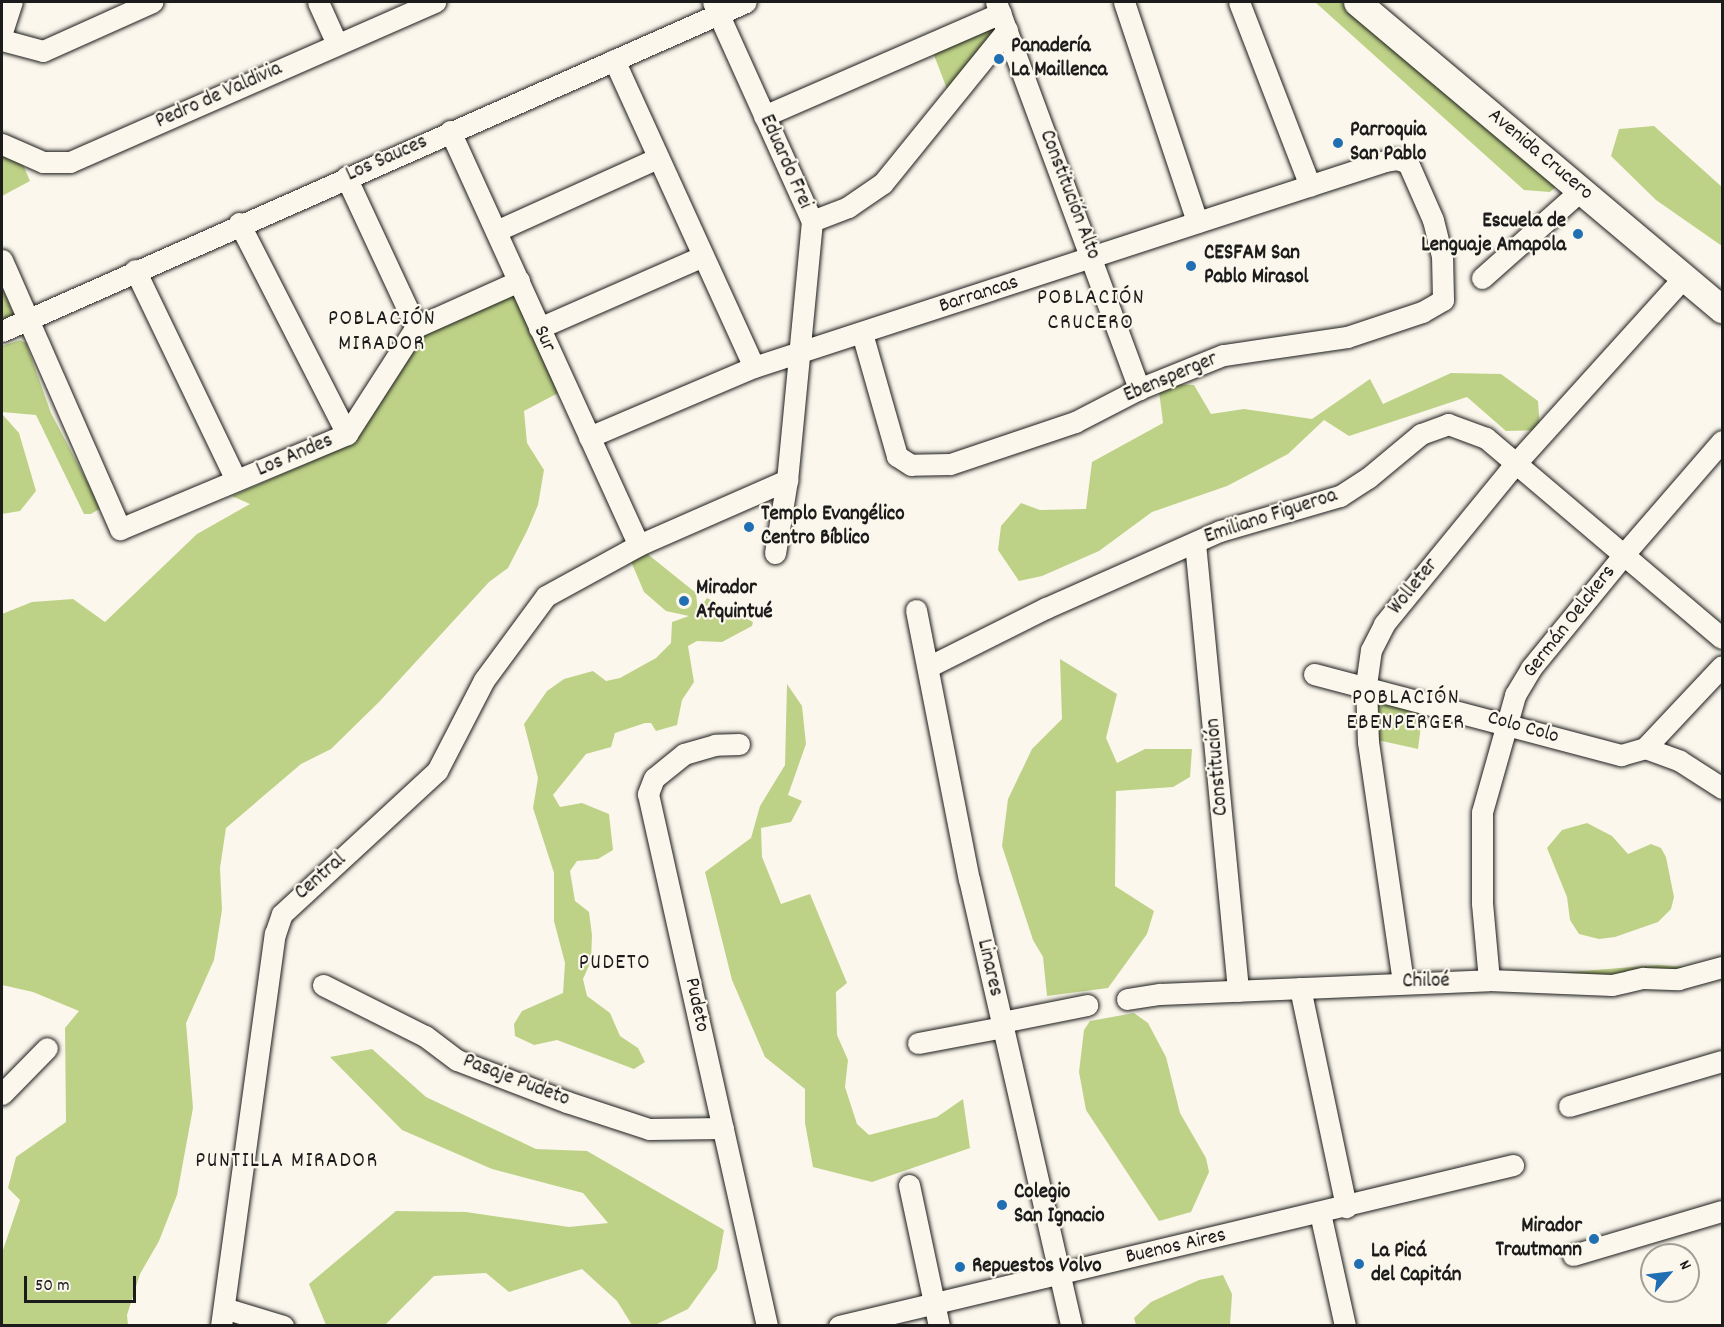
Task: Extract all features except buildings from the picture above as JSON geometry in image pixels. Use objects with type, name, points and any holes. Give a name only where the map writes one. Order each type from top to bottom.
[{"type":"main road","name":"Avenida Crucero","points":[[1357,2],[1722,309]]},
{"type":"street","points":[[2,32],[12,2]]},
{"type":"street","points":[[2,40],[43,51],[152,2]]},
{"type":"street","points":[[318,2],[337,44]]},
{"type":"street","name":"Pedro de Valdivia","points":[[2,144],[43,162],[70,162],[435,2]]},
{"type":"street","name":"Los Sauces","points":[[2,331],[239,223],[614,60],[715,8],[746,2]]},
{"type":"street","points":[[1124,2],[1197,222]]},
{"type":"street","points":[[1239,2],[1310,186]]},
{"type":"street","name":"Eduardo Frei","points":[[715,8],[812,221],[787,480],[775,553]]},
{"type":"street","points":[[764,116],[1001,15]]},
{"type":"street","points":[[812,221],[848,207],[883,183],[1001,15]]},
{"type":"street","name":"Constitución Alto","points":[[1001,15],[1093,258],[1139,389]]},
{"type":"street","points":[[614,60],[754,367]]},
{"type":"street","name":"Sur","points":[[450,131],[639,546]]},
{"type":"street","points":[[496,231],[658,158]]},
{"type":"street","name":"Barrancas","points":[[589,437],[754,367],[1384,161],[1397,159],[1408,163],[1439,242],[1443,300]]},
{"type":"street","points":[[346,177],[416,327],[519,281]]},
{"type":"street","points":[[1482,278],[1581,190]]},
{"type":"street","points":[[239,223],[347,434]]},
{"type":"street","points":[[539,328],[703,256]]},
{"type":"street","points":[[2,260],[29,320]]},
{"type":"street","points":[[135,270],[236,480]]},
{"type":"street","name":"Wolleter","points":[[1403,982],[1378,823],[1366,685],[1371,650],[1384,624],[1516,463],[1684,276]]},
{"type":"street","name":"Ebensperger","points":[[862,333],[893,447],[902,461],[911,465],[950,464],[971,459],[1075,422],[1139,389],[1223,355],[1371,330],[1422,312],[1443,300]]},
{"type":"street","name":"Los Andes","points":[[29,320],[120,529],[347,434],[416,327]]},
{"type":"street","name":"Emiliano Figueroa","points":[[928,667],[1046,608],[1195,543],[1278,512],[1340,496],[1435,426],[1465,427],[1486,438],[1625,553],[1722,638]]},
{"type":"street","name":"Germán Oelckers","points":[[1489,980],[1482,903],[1481,823],[1504,723],[1531,668],[1625,553],[1722,441]]},
{"type":"street","name":"Central","points":[[223,1317],[275,934],[282,914],[437,771],[484,680],[546,596],[639,546],[787,480]]},
{"type":"street","name":"Constitución","points":[[1195,543],[1238,991]]},
{"type":"street","name":"Linares","points":[[916,610],[969,879],[1071,1326]]},
{"type":"street","points":[[1722,666],[1645,748],[1680,761],[1722,788]]},
{"type":"street","name":"Colo Colo","points":[[1314,674],[1366,685],[1621,755],[1645,748]]},
{"type":"street","name":"Pudeto","points":[[739,744],[715,745],[684,754],[654,778],[648,794],[767,1326]]},
{"type":"street","name":"Chiloé","points":[[1127,999],[1403,982],[1489,980],[1612,986],[1643,978],[1677,979],[1722,967]]},
{"type":"street","name":"Pasaje Pudeto","points":[[323,985],[425,1036],[457,1060],[557,1098],[649,1130],[723,1128]]},
{"type":"street","points":[[1300,988],[1346,1206]]},
{"type":"street","points":[[918,1043],[1087,1005]]},
{"type":"street","points":[[2,1094],[47,1048]]},
{"type":"street","points":[[1569,1106],[1722,1061]]},
{"type":"street","name":"Buenos Aires","points":[[839,1326],[1320,1213],[1513,1165]]},
{"type":"street","points":[[909,1185],[939,1326]]},
{"type":"street","points":[[1573,1255],[1722,1211]]},
{"type":"street","points":[[1320,1213],[1345,1326]]},
{"type":"street","points":[[223,1317],[283,1326]]},
{"type":"green space","points":[[1315,2],[1352,2],[1563,180],[1550,192],[1524,190]]},
{"type":"green space","points":[[994,20],[999,33],[949,94],[932,50]]},
{"type":"green space","points":[[1654,126],[1722,187],[1722,246],[1656,200],[1611,156],[1619,129]]},
{"type":"green space","points":[[2,150],[21,160],[30,181],[2,196]]},
{"type":"green space","points":[[2,287],[14,316],[5,320],[2,316]]},
{"type":"green space","points":[[514,292],[560,392],[524,411],[527,443],[544,470],[538,505],[527,531],[508,568],[489,582],[379,702],[331,749],[301,764],[226,828],[220,868],[222,910],[214,960],[186,1023],[193,1108],[177,1195],[159,1241],[140,1274],[127,1315],[128,1325],[2,1325],[2,1253],[20,1200],[8,1188],[16,1157],[66,1122],[65,1028],[79,1011],[33,992],[2,985],[2,614],[32,602],[73,599],[105,622],[197,534],[250,504],[232,496],[349,445],[415,337]]},
{"type":"green space","points":[[20,340],[26,343],[51,413],[101,508],[91,514],[84,514],[36,415],[2,412],[2,346]]},
{"type":"green space","points":[[1451,373],[1501,374],[1538,401],[1540,430],[1506,431],[1467,397],[1349,436],[1324,420],[1288,454],[1227,486],[1152,512],[1099,551],[1042,576],[1019,581],[998,550],[1001,526],[1021,503],[1040,510],[1086,509],[1092,462],[1163,423],[1158,383],[1194,385],[1211,414],[1244,409],[1312,419],[1370,379],[1383,404]]},
{"type":"green space","points":[[2,414],[19,433],[36,491],[20,511],[2,514]]},
{"type":"green space","points":[[645,552],[696,593],[698,612],[707,598],[753,622],[752,626],[722,642],[697,641],[688,646],[694,682],[682,700],[677,725],[656,731],[651,723],[645,723],[615,733],[611,747],[586,754],[553,795],[560,807],[582,803],[609,814],[613,850],[598,859],[577,861],[570,871],[575,901],[589,912],[592,935],[591,961],[583,979],[587,996],[610,1013],[620,1036],[638,1048],[645,1062],[634,1069],[557,1040],[534,1045],[515,1036],[514,1024],[522,1011],[563,993],[565,963],[554,921],[554,873],[533,808],[538,778],[524,724],[547,691],[564,679],[593,671],[606,681],[620,678],[656,658],[671,643],[672,622],[689,616],[666,611],[644,592],[630,559]]},
{"type":"green space","points":[[1060,659],[1117,694],[1106,738],[1117,763],[1145,749],[1192,749],[1190,777],[1173,787],[1116,791],[1115,886],[1154,911],[1147,934],[1108,988],[1047,996],[1043,957],[1033,940],[1002,846],[1008,799],[1032,749],[1062,719]]},
{"type":"green space","points":[[787,684],[802,706],[806,744],[788,795],[802,801],[791,822],[761,828],[762,857],[781,904],[810,894],[847,983],[836,992],[837,1035],[848,1060],[845,1087],[857,1124],[869,1135],[937,1117],[963,1099],[970,1148],[872,1182],[813,1167],[805,1123],[805,1089],[765,1057],[732,980],[705,872],[751,838],[760,806],[785,765]]},
{"type":"green space","points":[[1378,697],[1423,709],[1418,749],[1373,739],[1373,712]]},
{"type":"green space","points":[[1587,823],[1612,836],[1628,854],[1651,844],[1661,848],[1666,857],[1674,897],[1671,909],[1658,922],[1615,937],[1599,939],[1579,934],[1570,920],[1567,897],[1547,848],[1562,830]]},
{"type":"green space","points":[[1657,965],[1687,967],[1623,980],[1546,974]]},
{"type":"green space","points":[[1134,1013],[1148,1023],[1166,1057],[1180,1113],[1206,1158],[1209,1172],[1191,1212],[1159,1221],[1086,1110],[1079,1072],[1084,1030],[1090,1021]]},
{"type":"green space","points":[[372,1049],[426,1097],[536,1149],[587,1151],[724,1230],[717,1269],[688,1309],[655,1325],[632,1325],[617,1301],[582,1269],[509,1292],[486,1273],[434,1276],[385,1325],[326,1325],[309,1284],[396,1211],[466,1212],[569,1227],[608,1223],[583,1193],[492,1169],[402,1130],[330,1057]]},
{"type":"green space","points":[[1223,1275],[1232,1294],[1230,1325],[1136,1325],[1134,1318],[1151,1302],[1199,1280]]},
{"type":"place","name":"Panadería La Maillenca","points":[[999,59]]},
{"type":"place","name":"Parroquia San Pablo","points":[[1338,143]]},
{"type":"place","name":"Escuela de Lenguaje Amapola","points":[[1578,234]]},
{"type":"place","name":"CESFAM San Pablo Mirasol","points":[[1191,266]]},
{"type":"place","name":"Templo Evangélico Centro Bíblico","points":[[749,527]]},
{"type":"place","name":"Mirador Afquintué","points":[[684,601]]},
{"type":"place","name":"Colegio San Ignacio","points":[[1002,1205]]},
{"type":"place","name":"Mirador Trautmann","points":[[1594,1239]]},
{"type":"place","name":"La Picá del Capitán","points":[[1359,1264]]},
{"type":"place","name":"Repuestos Volvo","points":[[960,1267]]},
{"type":"district","name":"POBLACIÓN CRUCERO","points":[[1091,310]]},
{"type":"district","name":"POBLACIÓN MIRADOR","points":[[382,332]]},
{"type":"district","name":"POBLACIÓN EBENPERGER","points":[[1406,710]]},
{"type":"district","name":"PUDETO","points":[[615,964]]},
{"type":"district","name":"PUNTILLA MIRADOR","points":[[287,1162]]}]
